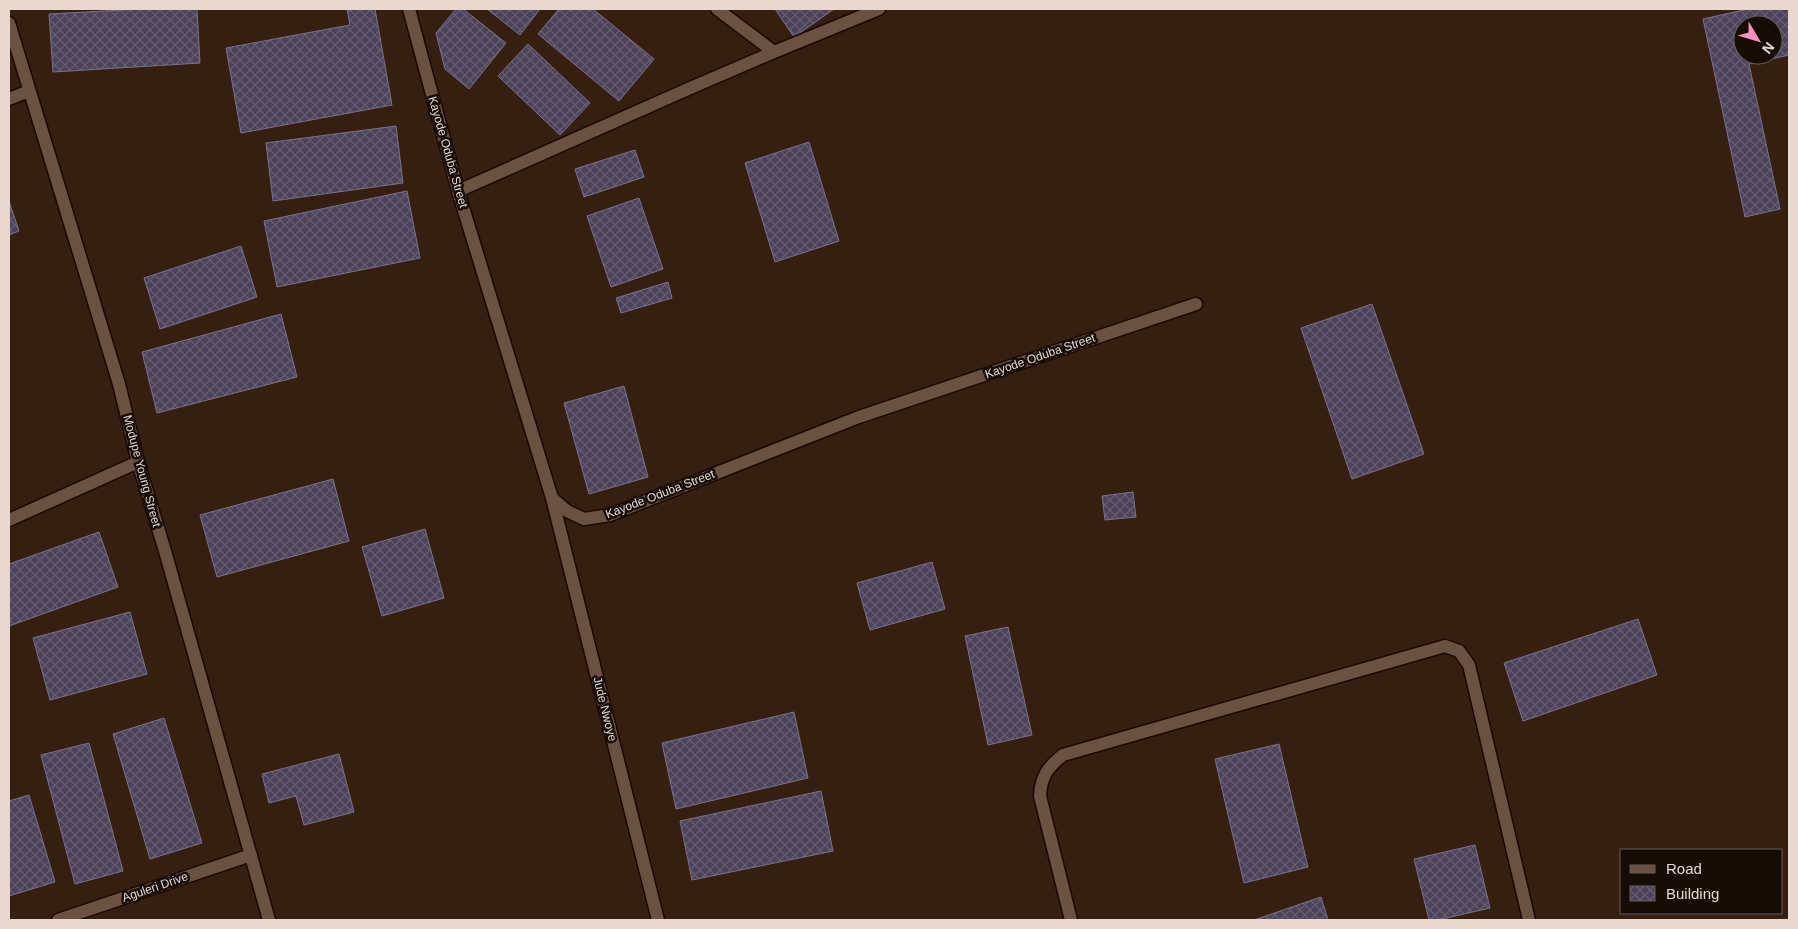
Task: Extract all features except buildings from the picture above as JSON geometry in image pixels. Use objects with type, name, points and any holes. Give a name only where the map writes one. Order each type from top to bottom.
[{"type":"street","name":"Kayode Oduba Street","points":[[409,9],[458,191],[552,498],[567,511],[584,519],[610,515],[859,417],[1196,304]]},
{"type":"street","points":[[717,9],[774,52]]},
{"type":"street","points":[[458,191],[679,92],[879,9]]},
{"type":"street","name":"Modupe Young Street","points":[[9,23],[119,384],[138,462],[269,920]]},
{"type":"street","points":[[9,99],[29,91]]},
{"type":"street","points":[[9,520],[138,462]]},
{"type":"street","name":"Jude Nwoye","points":[[552,498],[658,920]]},
{"type":"street","points":[[1071,920],[1040,796],[1041,784],[1049,766],[1063,755],[1445,646],[1459,651],[1469,665],[1529,920]]},
{"type":"street","name":"Aguleri Drive","points":[[58,920],[251,854]]}]
